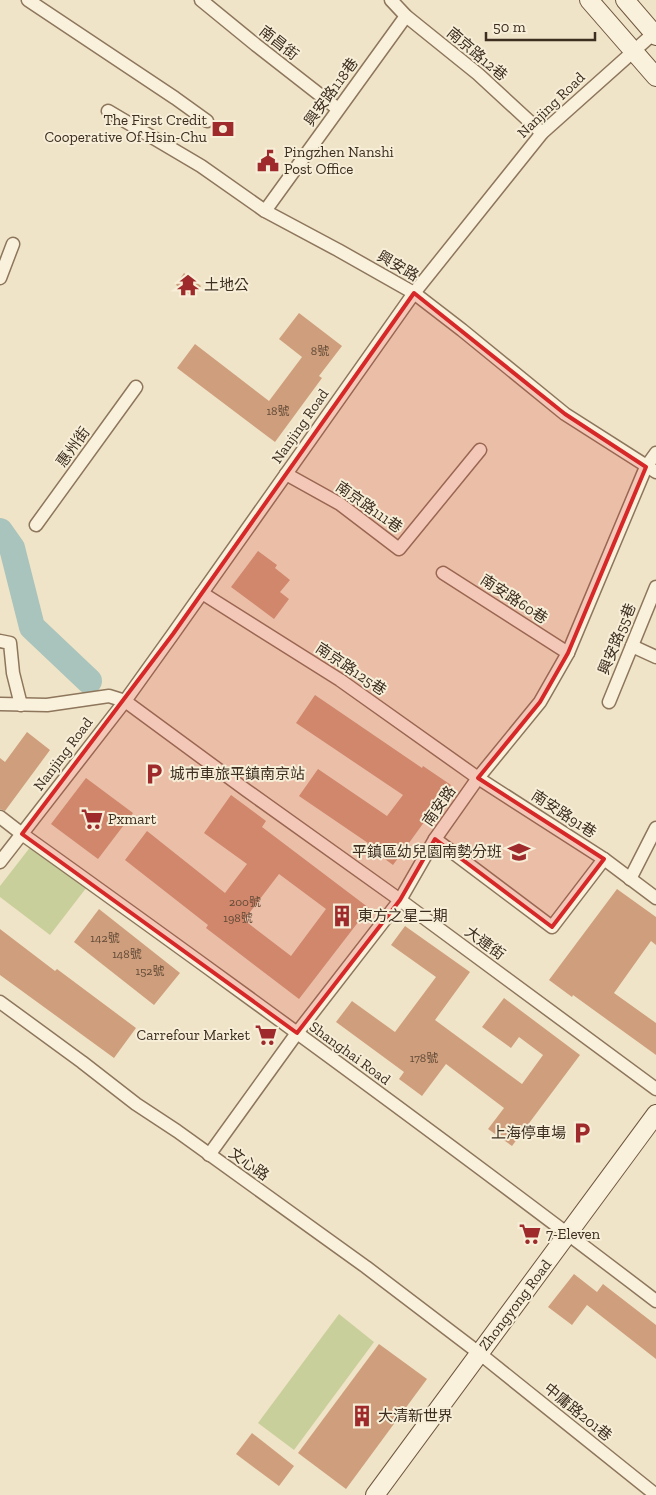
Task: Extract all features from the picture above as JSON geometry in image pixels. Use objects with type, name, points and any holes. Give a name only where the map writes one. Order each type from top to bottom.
[{"type":"street","points":[[28,0],[207,121]]},
{"type":"street","name":"南昌街","points":[[201,0],[338,110]]},
{"type":"street","name":"南京路12巷","points":[[391,0],[406,16],[478,74],[542,132]]},
{"type":"street","points":[[589,0],[656,77]]},
{"type":"street","points":[[625,0],[655,34]]},
{"type":"street","name":"興安路118巷","points":[[264,211],[406,16]]},
{"type":"street","name":"Nanjing Road","points":[[0,862],[124,701],[414,293],[542,132],[632,51],[655,34]]},
{"type":"street","name":"興安路","points":[[108,111],[200,166],[264,211],[414,293],[565,414],[651,470]]},
{"type":"street","points":[[0,278],[13,244]]},
{"type":"street","name":"惠州街","points":[[36,526],[136,387]]},
{"type":"street","name":"南京路111巷","points":[[286,474],[340,504],[399,549],[480,450]]},
{"type":"street","name":"南安路","points":[[208,1155],[297,1033],[400,900],[435,839],[478,778],[540,702],[568,653],[651,470],[656,453]]},
{"type":"street","name":"南安路60巷","points":[[443,573],[568,653]]},
{"type":"street","name":"興安路55巷","points":[[609,702],[656,587]]},
{"type":"street","name":"南京路125巷","points":[[202,593],[340,680],[478,778]]},
{"type":"street","points":[[0,641],[10,643],[13,673],[21,705]]},
{"type":"street","points":[[632,646],[656,657]]},
{"type":"street","points":[[0,704],[47,705],[109,696],[124,701]]},
{"type":"street","name":"大連街","points":[[124,701],[400,900],[656,1089]]},
{"type":"street","name":"南安路91巷","points":[[478,778],[604,859],[656,898]]},
{"type":"street","name":"Shanghai Road","points":[[0,817],[297,1033],[656,1301]]},
{"type":"street","points":[[630,879],[656,828]]},
{"type":"street","points":[[435,839],[552,927],[604,859]]},
{"type":"street","name":"文心路","points":[[0,1002],[136,1104],[177,1131],[366,1267],[479,1353]]},
{"type":"street","name":"Zhongyong Road","points":[[374,1495],[656,1114]]},
{"type":"street","name":"中庸路201巷","points":[[479,1353],[656,1495]]},
{"type":"highlighted area","points":[[414,293],[565,414],[646,467],[568,653],[540,702],[478,778],[604,859],[552,927],[435,839],[400,900],[297,1033],[22,834],[173,634]]},
{"type":"green space","points":[[35,841],[90,883],[50,935],[0,897],[0,886]]},
{"type":"green space","points":[[339,1314],[374,1342],[294,1450],[258,1423]]},
{"type":"building","name":"土地公","points":[[184,273],[201,286],[193,297],[176,285]]},
{"type":"building","points":[[299,313],[342,346],[319,376],[322,378],[275,442],[177,368],[195,344],[269,401],[302,357],[279,339]]},
{"type":"building","points":[[258,551],[277,565],[275,568],[290,580],[280,592],[289,599],[274,619],[231,587]]},
{"type":"building","points":[[315,695],[422,768],[423,766],[451,785],[393,865],[366,845],[368,843],[299,796],[318,769],[387,816],[403,795],[296,723]]},
{"type":"building","points":[[27,732],[50,750],[5,811],[0,809],[0,758],[5,762]]},
{"type":"building","name":"Pxmart","points":[[86,778],[133,813],[98,859],[51,824]]},
{"type":"building","points":[[231,795],[266,821],[262,827],[369,908],[299,999],[206,928],[208,925],[125,860],[147,831],[225,893],[247,864],[204,833]],"holes":[[[279,874],[326,909],[291,956],[244,920]]]},
{"type":"building","points":[[617,889],[656,917],[656,945],[651,941],[614,993],[656,1023],[656,1055],[549,980]]},
{"type":"building","points":[[99,909],[180,973],[154,1005],[74,942]]},
{"type":"building","points":[[405,926],[470,972],[435,1020],[522,1084],[543,1055],[519,1037],[511,1048],[482,1027],[504,998],[580,1055],[512,1146],[488,1129],[504,1108],[446,1064],[422,1096],[399,1079],[404,1072],[336,1022],[352,1001],[395,1032],[436,977],[391,945]]},
{"type":"building","points":[[0,929],[55,971],[57,969],[136,1028],[114,1058],[0,975]]},
{"type":"building","points":[[574,1274],[597,1292],[603,1284],[656,1325],[656,1359],[587,1305],[572,1325],[548,1307]]},
{"type":"building","name":"大清新世界","points":[[379,1344],[427,1379],[346,1489],[298,1453]]},
{"type":"building","points":[[252,1433],[294,1466],[279,1486],[236,1454]]},
{"type":"waterway","points":[[0,531],[12,548],[32,627],[89,681]]},
{"type":"place","name":"The First Credit Cooperative Of Hsin-Chu","points":[[223,129]]},
{"type":"place","name":"Pingzhen Nanshi Post Office","points":[[268,161]]},
{"type":"place","name":"土地公","points":[[188,285]]},
{"type":"place","name":"城市車旅平鎮南京站","points":[[154,774]]},
{"type":"place","name":"Pxmart","points":[[92,819]]},
{"type":"place","name":"平鎮區幼兒園南勢分班","points":[[519,852]]},
{"type":"place","name":"東方之星二期","points":[[342,916]]},
{"type":"place","name":"Carrefour Market","points":[[266,1035]]},
{"type":"place","name":"上海停車場","points":[[582,1133]]},
{"type":"place","name":"7-Eleven","points":[[530,1234]]},
{"type":"place","name":"大清新世界","points":[[362,1416]]}]
